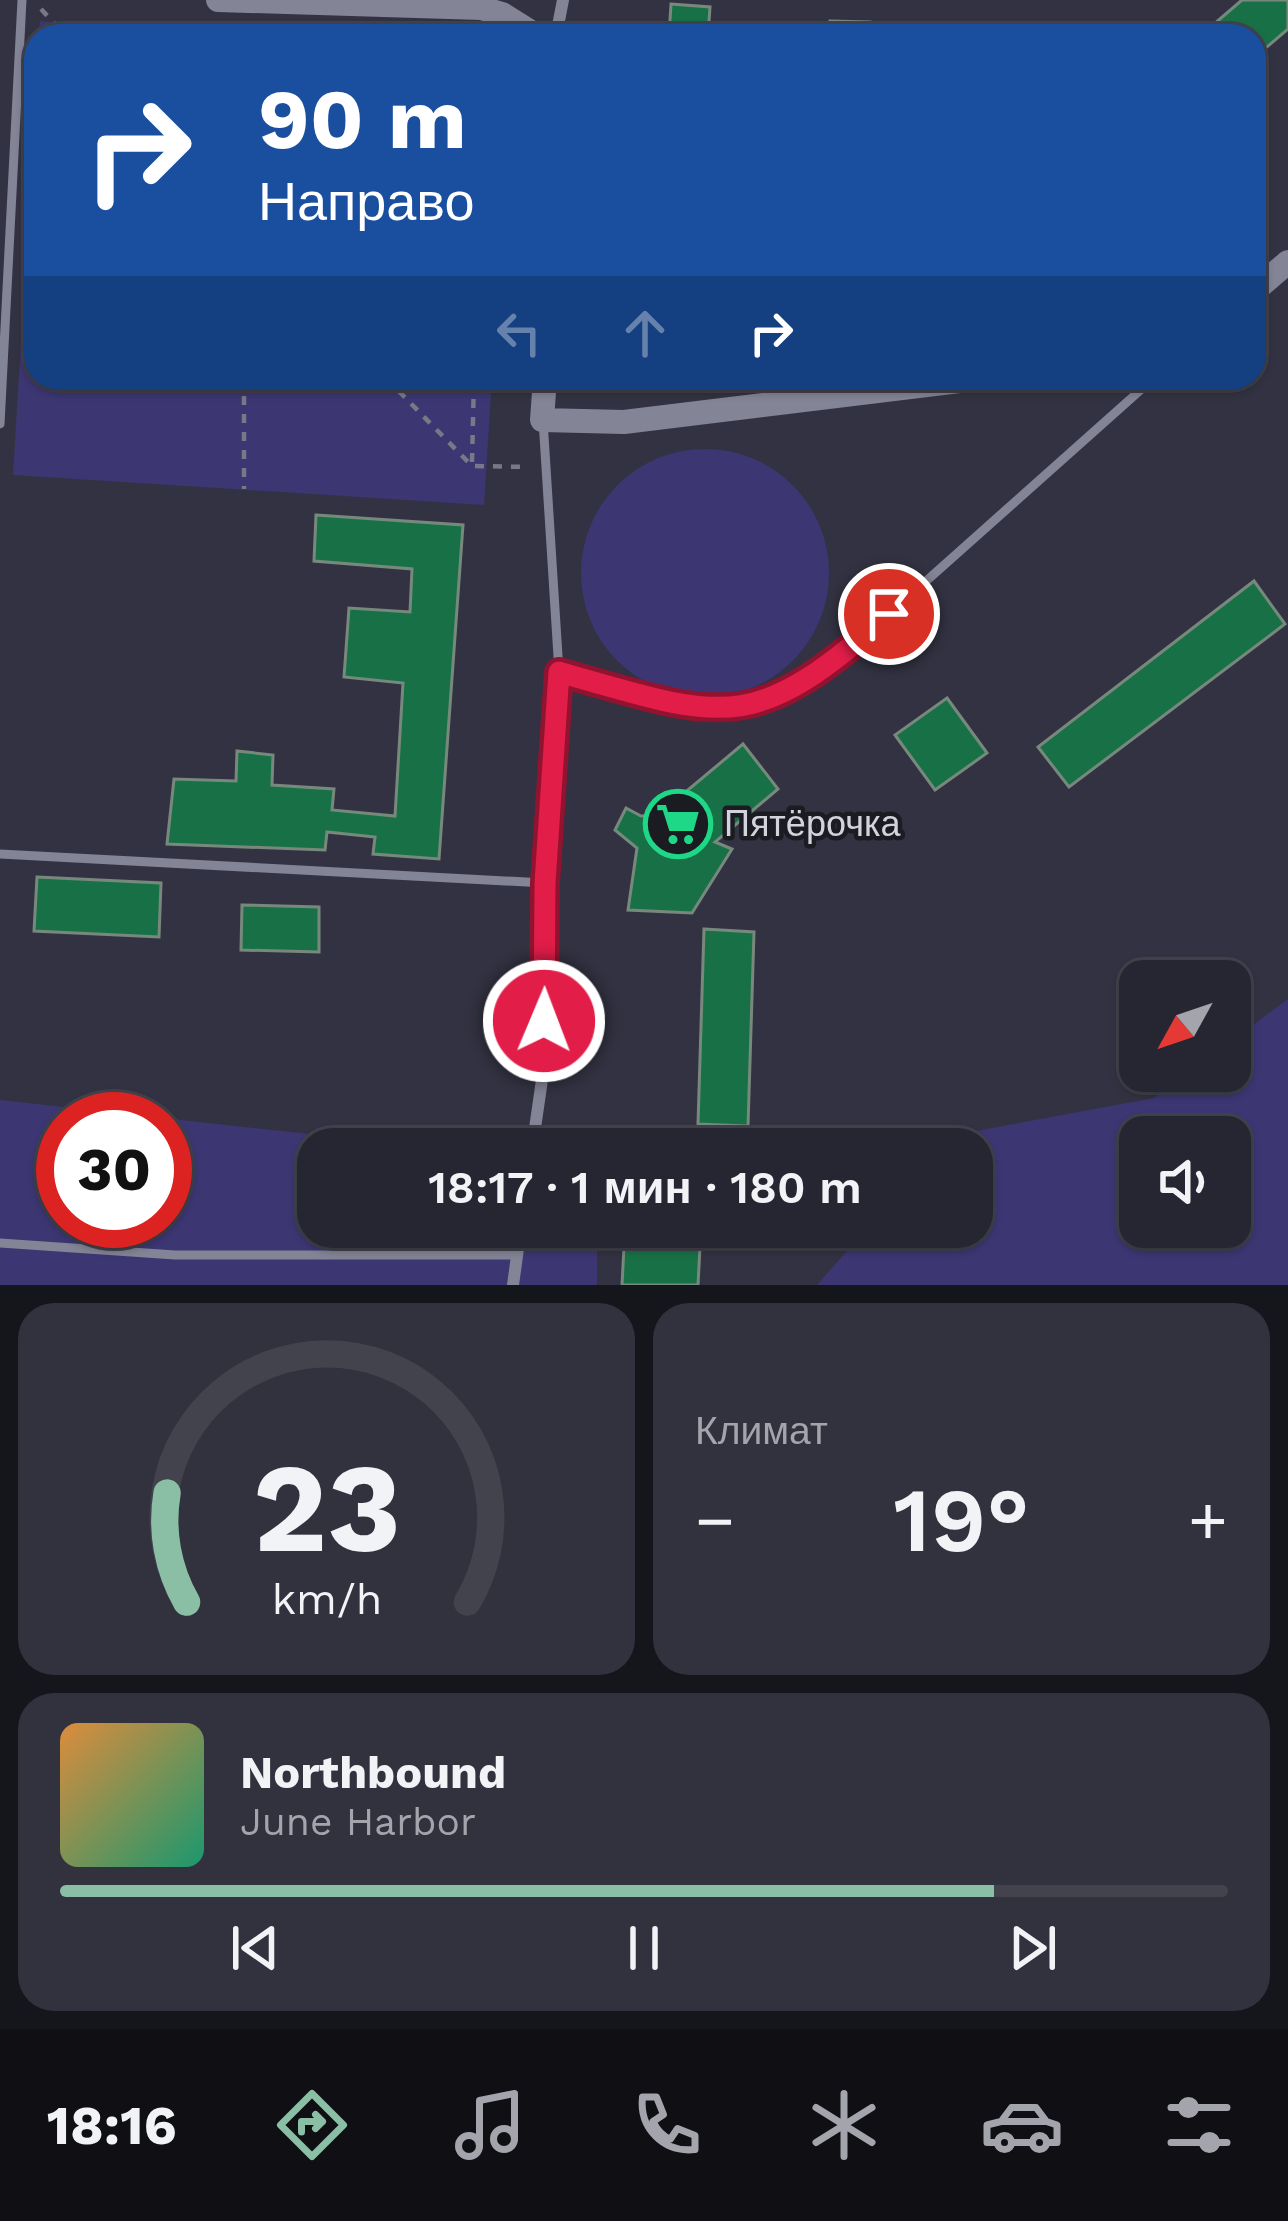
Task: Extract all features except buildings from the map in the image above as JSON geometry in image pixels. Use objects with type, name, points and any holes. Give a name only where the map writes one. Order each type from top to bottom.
[{"type":"main road","points":[[218,0],[481,8],[518,24]]},
{"type":"main road","points":[[544,390],[542,420],[624,422],[886,390]]},
{"type":"street","points":[[535,1128],[544,1066],[545,883]]},
{"type":"street","points":[[513,1285],[518,1248]]},
{"type":"lane","points":[[0,424],[22,0]]},
{"type":"lane","points":[[559,672],[690,710],[758,705],[823,673],[1141,390]]},
{"type":"lane","points":[[0,854],[545,883],[559,672],[542,420]]},
{"type":"lane","points":[[0,1244],[175,1255],[517,1255]]},
{"type":"path","points":[[33,0],[55,24]]},
{"type":"path","points":[[244,390],[244,489]]},
{"type":"path","points":[[398,390],[472,466],[546,467]]},
{"type":"path","points":[[472,466],[474,390]]},
{"type":"shaded area","points":[[24,291],[24,390],[491,390],[484,505],[13,475]]},
{"type":"shaded area","points":[[705,449],[752,459],[792,486],[819,526],[829,573],[819,620],[792,660],[752,687],[705,697],[658,687],[618,660],[591,620],[581,573],[591,526],[618,486],[658,459]]},
{"type":"shaded area","points":[[1288,999],[1288,1285],[817,1285],[850,1248],[993,1248],[992,1128],[1154,1098],[1162,1092],[1251,1092],[1251,1026]]},
{"type":"shaded area","points":[[0,1100],[36,1104],[36,1248],[192,1248],[192,1121],[297,1133],[297,1248],[597,1248],[597,1285],[0,1285]]},
{"type":"place","name":"Пятёрочка","points":[[678,824]]},
{"type":"route","points":[[544,1021],[545,883],[559,672],[690,710],[758,705],[823,673],[889,614]]}]
